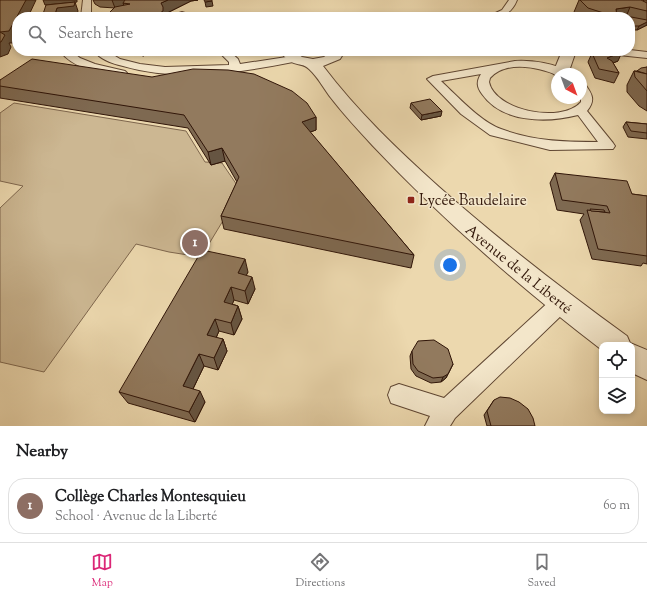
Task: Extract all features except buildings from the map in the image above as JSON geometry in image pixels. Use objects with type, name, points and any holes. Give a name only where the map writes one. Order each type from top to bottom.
[{"type":"street","points":[[298,58],[332,59],[335,56]]},
{"type":"street","points":[[564,68],[567,56]]},
{"type":"street","name":"Avenue de la Liberté","points":[[298,58],[331,88],[382,146],[463,222],[560,304],[613,342]]},
{"type":"street","points":[[635,358],[647,366]]},
{"type":"lane","points":[[86,12],[87,0]]},
{"type":"lane","points":[[505,12],[510,8],[513,0]]},
{"type":"lane","points":[[635,54],[647,55]]},
{"type":"lane","points":[[69,56],[92,68],[120,73],[253,67],[298,58]]},
{"type":"lane","points":[[105,56],[126,66],[161,71]]},
{"type":"lane","points":[[119,56],[126,66]]},
{"type":"lane","points":[[227,56],[234,62],[235,68]]},
{"type":"lane","points":[[551,70],[524,65],[503,66],[433,79],[465,111],[495,132],[550,146],[608,146],[580,110]]},
{"type":"lane","points":[[492,69],[485,75],[482,82],[484,90],[491,98],[503,106],[519,112],[536,116],[554,117],[569,115],[580,110],[586,104]]},
{"type":"lane","points":[[400,395],[442,418],[560,304]]},
{"type":"shaded area","points":[[14,103],[186,131],[205,162],[222,163],[241,191],[201,257],[169,252],[136,244],[44,372],[0,362],[0,208],[23,186],[0,181],[0,113]]},
{"type":"place","name":"Lycée Baudelaire","points":[[411,200]]},
{"type":"place","name":"Collège Charles Montesquieu","points":[[195,243]]}]
